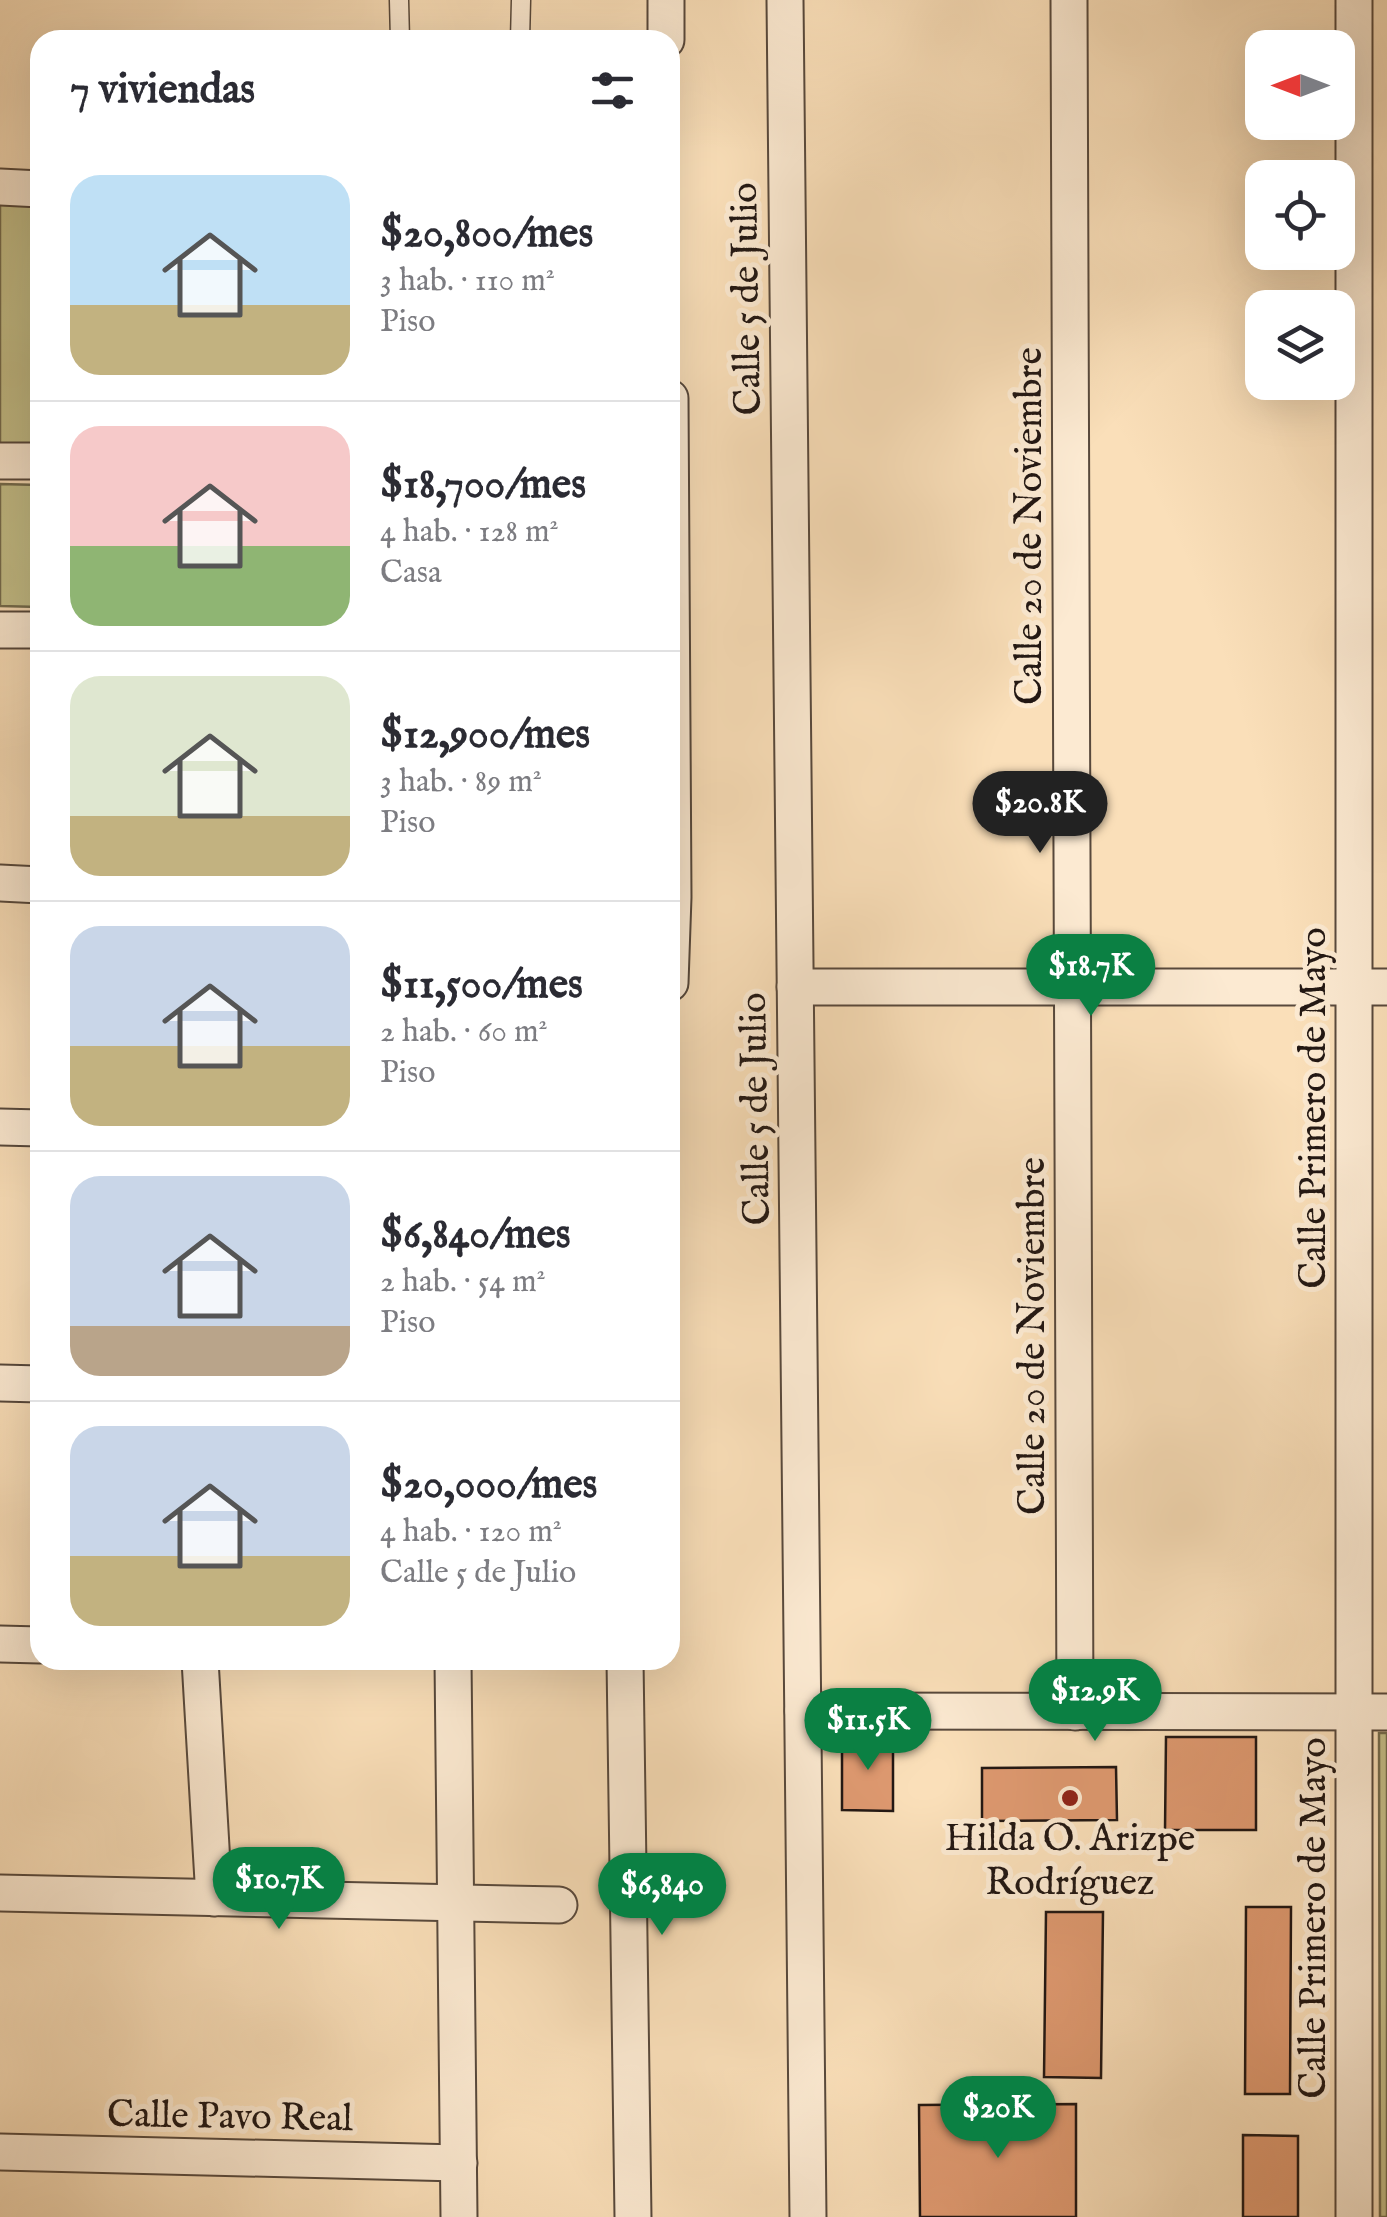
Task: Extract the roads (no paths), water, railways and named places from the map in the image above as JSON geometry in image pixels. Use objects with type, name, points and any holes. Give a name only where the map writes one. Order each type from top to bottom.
[{"type":"street","points":[[666,0],[666,30]]},
{"type":"street","name":"Calle 5 de Julio","points":[[785,0],[808,2217]]},
{"type":"street","name":"Calle 20 de Noviembre","points":[[1069,0],[1075,1712]]},
{"type":"street","name":"Calle Primero de Mayo","points":[[1354,0],[1371,986],[1371,1712],[1354,2217]]},
{"type":"street","points":[[0,187],[30,188]]},
{"type":"street","points":[[0,461],[30,461]]},
{"type":"street","points":[[0,630],[30,630]]},
{"type":"street","points":[[0,884],[30,885]]},
{"type":"street","points":[[795,986],[1371,986]]},
{"type":"street","points":[[0,1127],[30,1128]]},
{"type":"street","points":[[0,1384],[30,1384]]},
{"type":"street","points":[[0,1644],[30,1645]]},
{"type":"street","points":[[201,1670],[214,1898]]},
{"type":"street","points":[[453,1670],[460,2217]]},
{"type":"street","points":[[626,1670],[633,2217]]},
{"type":"street","points":[[803,1711],[1371,1712]]},
{"type":"street","points":[[0,1894],[559,1905]]},
{"type":"street","name":"Calle Pavo Real","points":[[0,2152],[459,2163]]},
{"type":"lane","points":[[399,0],[400,30]]},
{"type":"lane","points":[[520,0],[520,30]]},
{"type":"place","name":"Hilda O. Arizpe Rodríguez","points":[[1070,1798]]}]
